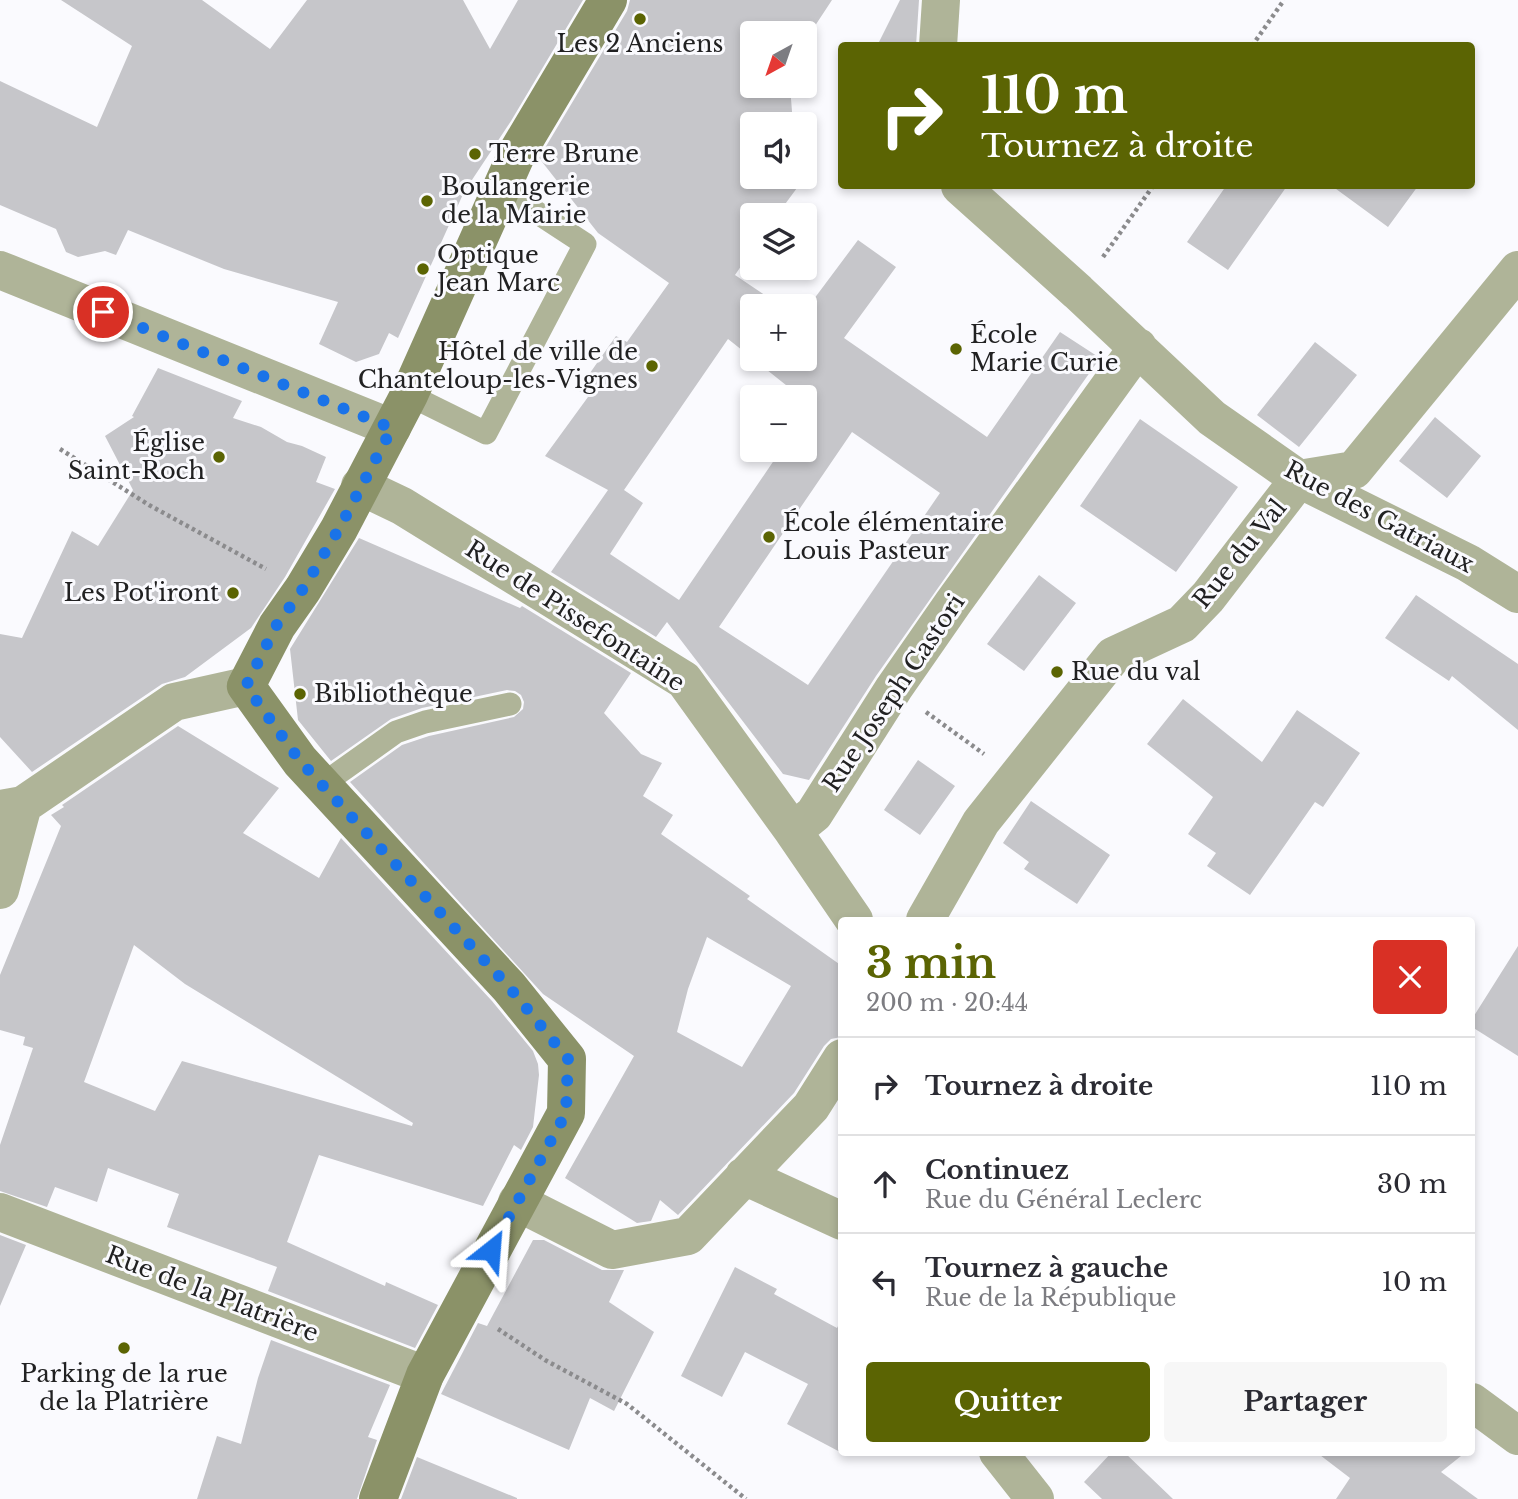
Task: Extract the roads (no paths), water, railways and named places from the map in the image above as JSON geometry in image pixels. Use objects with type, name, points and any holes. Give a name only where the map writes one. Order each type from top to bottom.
[{"type":"main road","points":[[378,1499],[425,1375],[566,1113],[568,1059],[509,987],[300,761],[246,686],[276,626],[303,589],[339,529],[400,412],[518,151],[608,0]]},
{"type":"street","points":[[938,42],[941,0]]},
{"type":"street","name":"Rue des Gatriaux","points":[[963,189],[1212,418],[1299,479],[1468,563],[1518,594]]},
{"type":"street","points":[[0,270],[400,412]]},
{"type":"street","name":"Rue du Val","points":[[927,917],[981,822],[1113,656],[1182,624],[1209,597],[1299,479],[1353,470],[1518,270]]},
{"type":"street","name":"Rue Joseph Castori","points":[[793,831],[814,814],[894,688],[1138,347]]},
{"type":"street","name":"Rue de Pissefontaine","points":[[360,486],[402,506],[684,680],[852,917]]},
{"type":"street","points":[[0,890],[12,807],[174,702],[246,686]]},
{"type":"street","points":[[517,1202],[612,1250],[688,1236],[744,1176],[826,1105],[838,1070]]},
{"type":"street","points":[[744,1176],[838,1219]]},
{"type":"street","name":"Rue de la Platrière","points":[[0,1212],[425,1375]]},
{"type":"street","points":[[1475,1404],[1518,1436]]},
{"type":"street","points":[[1001,1456],[1035,1499]]},
{"type":"lane","points":[[400,412],[486,433],[585,244],[501,188]]},
{"type":"lane","points":[[323,784],[396,732],[425,722],[510,704]]},
{"type":"place","name":"Les 2 Anciens","points":[[640,19]]},
{"type":"place","name":"Terre Brune","points":[[475,154]]},
{"type":"place","name":"Boulangerie de la Mairie","points":[[427,201]]},
{"type":"place","name":"Optique Jean Marc","points":[[423,269]]},
{"type":"place","name":"École Marie Curie","points":[[956,349]]},
{"type":"place","name":"Hôtel de ville de Chanteloup-les-Vignes","points":[[652,366]]},
{"type":"place","name":"Église Saint-Roch","points":[[219,457]]},
{"type":"place","name":"École élémentaire Louis Pasteur","points":[[769,537]]},
{"type":"place","name":"Les Pot'iront","points":[[233,593]]},
{"type":"place","name":"Rue du val","points":[[1057,672]]},
{"type":"place","name":"Bibliothèque","points":[[300,694]]},
{"type":"place","name":"Parking de la rue de la Platrière","points":[[124,1348]]}]
